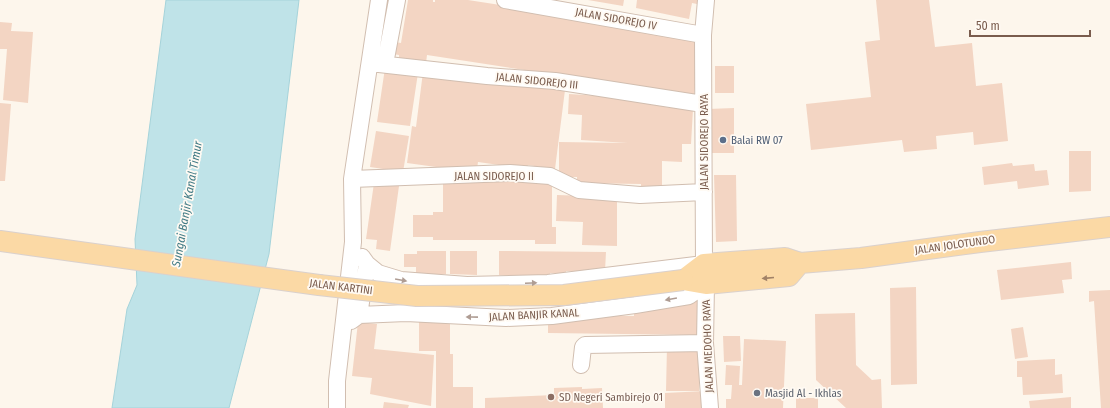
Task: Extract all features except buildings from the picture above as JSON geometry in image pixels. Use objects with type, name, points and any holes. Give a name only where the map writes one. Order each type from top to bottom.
[{"type":"main road","name":"JALAN JOLOTUNDO","points":[[704,264],[785,258],[800,263],[861,258],[1110,227]]},
{"type":"main road","name":"JALAN KARTINI","points":[[0,241],[319,285],[417,296],[564,295],[683,280]]},
{"type":"main road","points":[[683,280],[706,284],[789,276],[800,263]]},
{"type":"main road","points":[[683,280],[704,264]]},
{"type":"street","points":[[377,63],[378,0]]},
{"type":"street","points":[[337,408],[337,380],[342,328],[354,242],[352,180],[377,63],[397,0]]},
{"type":"street","name":"JALAN SIDOREJO IV","points":[[505,0],[703,35]]},
{"type":"street","name":"JALAN SIDOREJO RAYA","points":[[706,0],[703,35],[704,264],[706,284]]},
{"type":"street","name":"JALAN SIDOREJO III","points":[[377,63],[487,76],[555,82],[703,104]]},
{"type":"street","name":"JALAN SIDOREJO II","points":[[352,180],[510,173],[550,176],[579,190],[640,195],[704,192]]},
{"type":"street","points":[[354,242],[366,264],[378,274],[401,280],[467,285],[548,283],[704,264]]},
{"type":"street","points":[[342,328],[358,315],[366,264]]},
{"type":"street","name":"JALAN BANJIR KANAL","points":[[358,315],[406,313],[506,318],[552,316],[689,296],[706,284]]},
{"type":"street","name":"JALAN MEDOHO RAYA","points":[[706,284],[706,343],[710,408]]},
{"type":"street","points":[[581,364],[583,347],[585,345],[706,343]]},
{"type":"water","name":"Sungai Banjir Kanal Timur","points":[[166,0],[299,0],[269,254],[229,408],[112,408],[127,309],[137,285],[135,239]]},
{"type":"place","name":"Balai RW 07","points":[[723,140]]},
{"type":"place","name":"Masjid Al - Ikhlas","points":[[757,393]]},
{"type":"place","name":"SD Negeri Sambirejo 01","points":[[551,397]]}]
